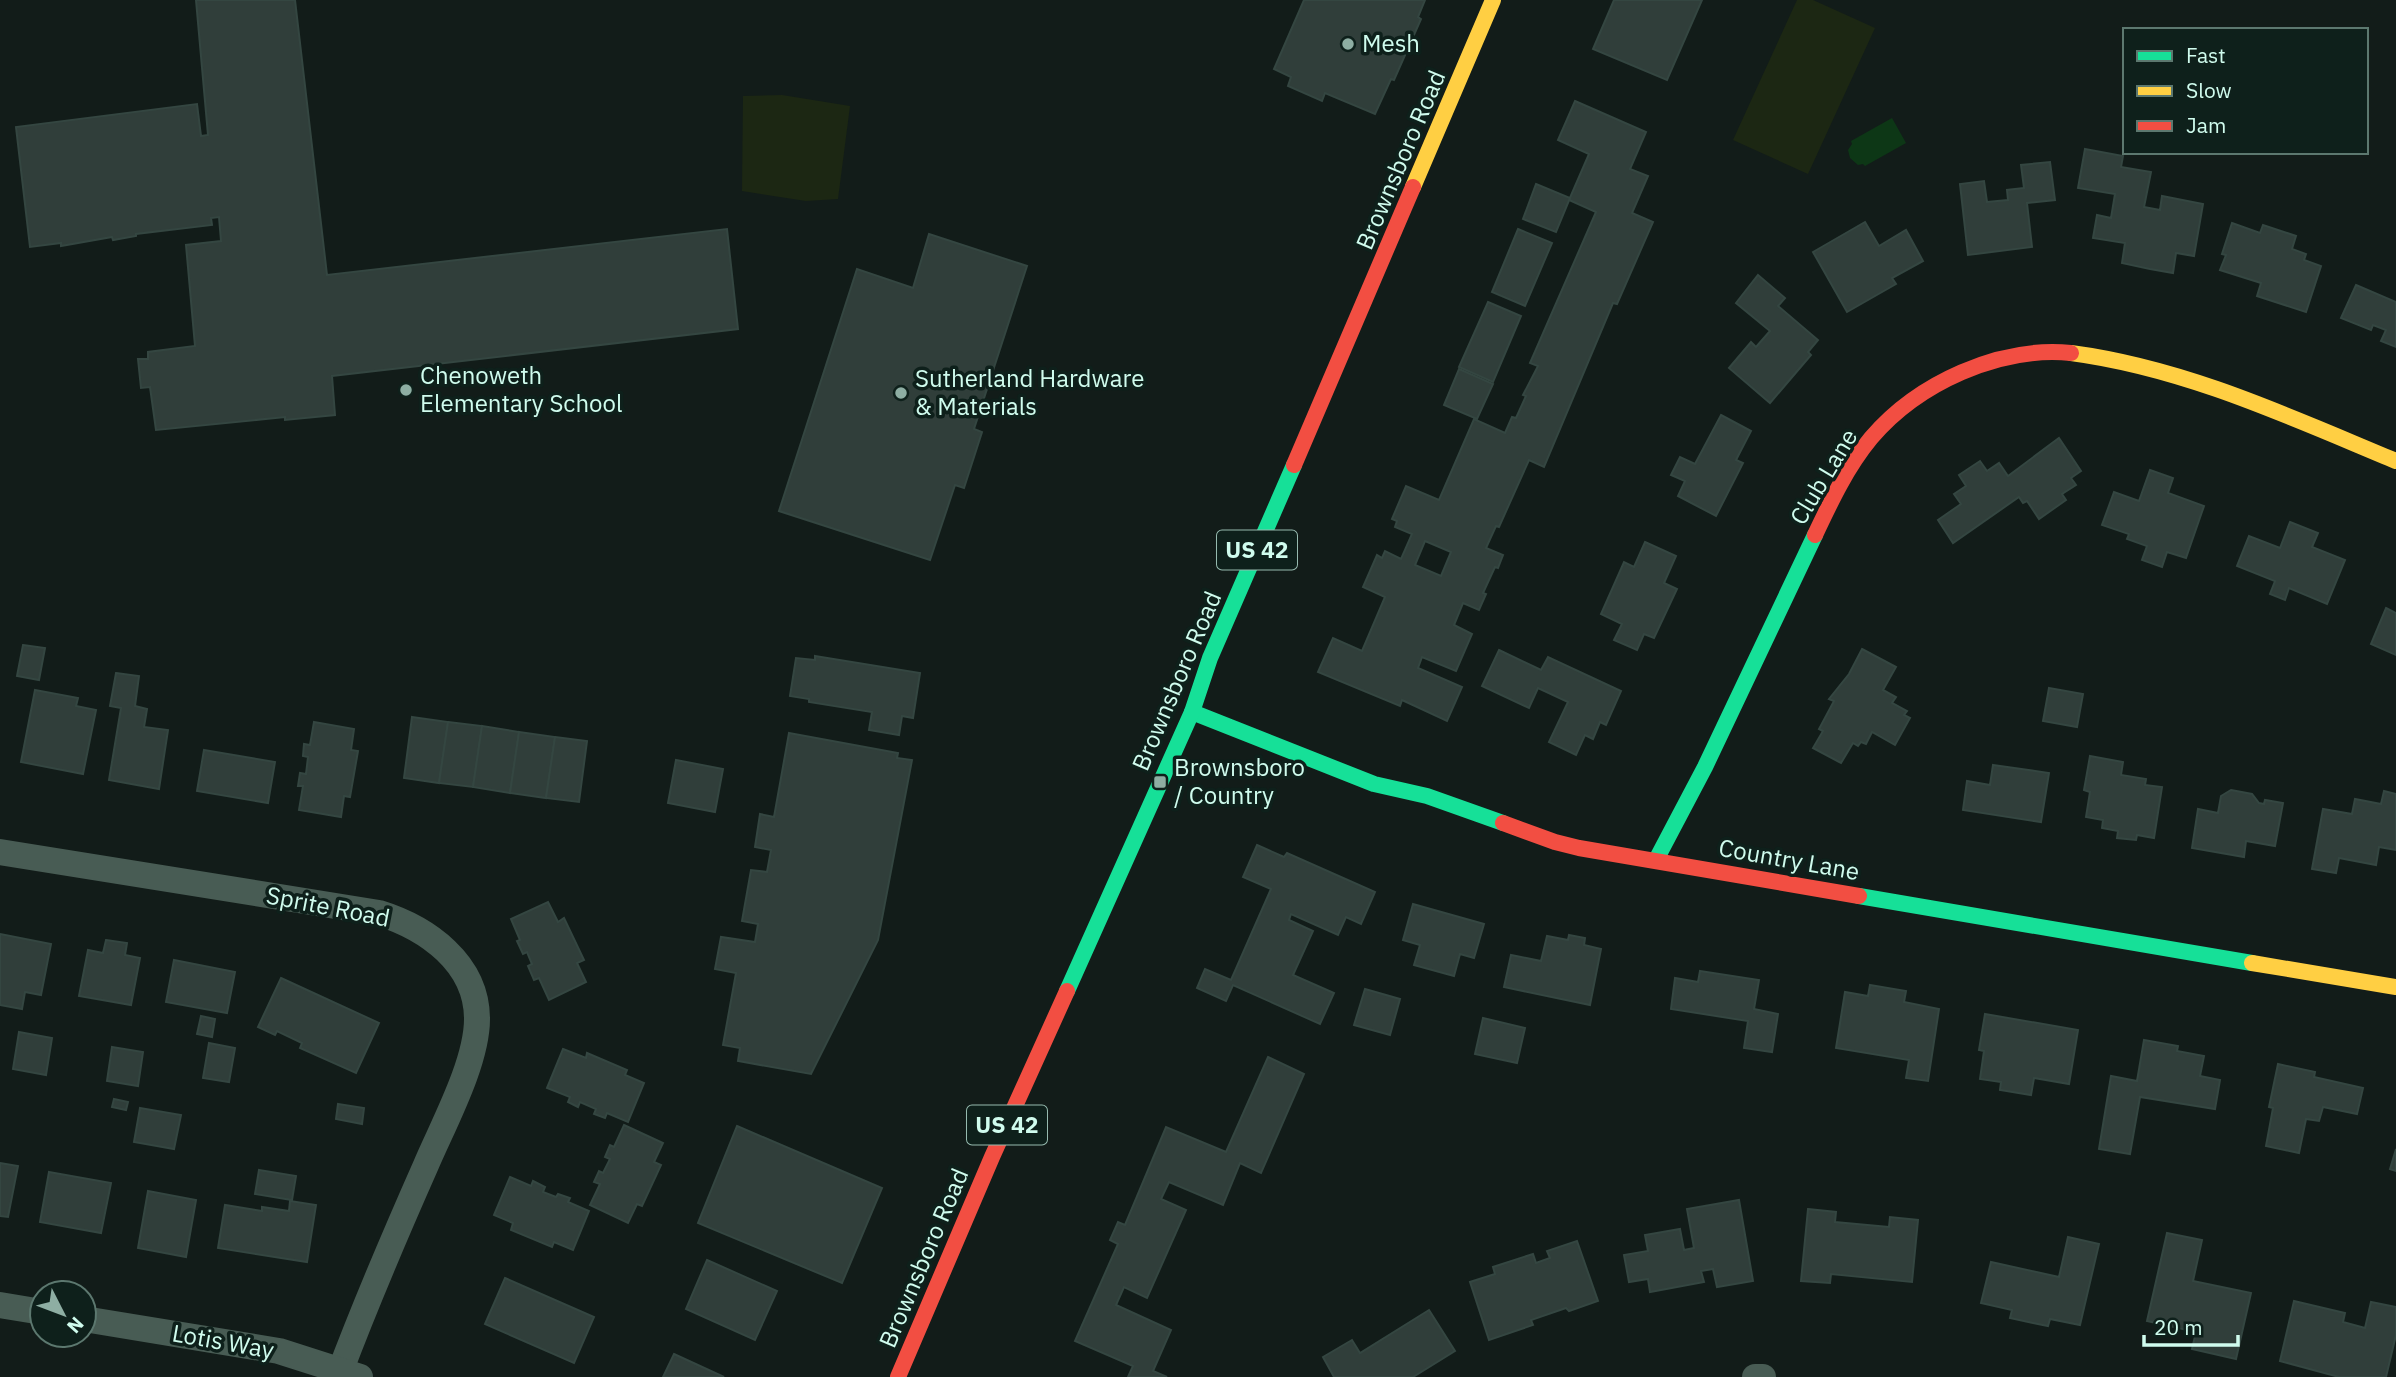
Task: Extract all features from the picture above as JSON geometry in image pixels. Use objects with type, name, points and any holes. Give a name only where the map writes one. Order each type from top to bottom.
[{"type":"street","name":"Brownsboro Road","points":[[898,1377],[1104,904],[1192,712],[1210,658],[1493,0]]},
{"type":"street","name":"Club Lane","points":[[1656,860],[1705,766],[1830,501],[1874,435],[1891,418],[1933,387],[1980,365],[2022,354],[2071,352],[2150,367],[2206,384],[2396,461]]},
{"type":"street","name":"Country Lane","points":[[1192,712],[1374,784],[1427,796],[1579,848],[2396,986]]},
{"type":"street","name":"Sprite Road","points":[[0,852],[379,914],[418,929],[447,950],[464,972],[474,997],[477,1020],[470,1057],[453,1103],[368,1298],[346,1375]]},
{"type":"street","points":[[0,1305],[28,1310]]},
{"type":"street","name":"Lotis Way","points":[[98,1321],[279,1351],[346,1375]]},
{"type":"street","points":[[1755,1377],[1763,1377]]},
{"type":"shaded area","points":[[1797,0],[1813,0],[1875,28],[1808,174],[1733,140]]},
{"type":"shaded area","points":[[782,95],[850,106],[838,199],[806,201],[742,191],[743,96]]},
{"type":"shaded area","points":[[1892,118],[1906,143],[1865,166],[1858,165],[1850,158],[1848,150],[1851,141]]},
{"type":"building","name":"Chenoweth Elementary School","points":[[196,0],[295,0],[327,275],[727,229],[738,329],[332,376],[335,415],[285,420],[285,417],[156,430],[150,387],[141,388],[138,359],[148,359],[148,352],[195,346],[186,245],[221,241],[219,217],[211,218],[212,225],[136,234],[113,240],[112,237],[61,246],[61,243],[30,247],[16,127],[197,104],[201,136],[208,135]]},
{"type":"building","name":"Mesh","points":[[1304,0],[1425,0],[1418,17],[1421,19],[1394,80],[1391,79],[1375,114],[1325,93],[1322,101],[1288,86],[1291,77],[1274,69]]},
{"type":"building","points":[[1614,0],[1702,0],[1667,80],[1593,49]]},
{"type":"building","points":[[1575,101],[1646,132],[1630,169],[1648,176],[1632,213],[1653,222],[1617,304],[1613,303],[1544,467],[1529,460],[1499,527],[1496,526],[1486,548],[1503,555],[1483,593],[1486,594],[1479,610],[1463,603],[1454,625],[1472,634],[1456,671],[1422,657],[1418,668],[1462,687],[1447,721],[1402,700],[1400,706],[1318,672],[1333,638],[1362,651],[1385,597],[1363,587],[1377,555],[1382,558],[1385,551],[1401,559],[1412,534],[1395,527],[1397,521],[1392,519],[1406,486],[1439,500],[1474,419],[1505,433],[1512,417],[1516,418],[1526,396],[1523,395],[1538,366],[1530,363],[1596,212],[1569,200],[1589,154],[1558,140]],"holes":[[[1425,541],[1451,552],[1441,576],[1415,565]]]},
{"type":"building","points":[[2085,149],[2123,156],[2121,167],[2151,172],[2144,207],[2160,210],[2162,196],[2203,204],[2194,256],[2176,253],[2173,273],[2150,269],[2122,263],[2125,243],[2093,238],[2097,215],[2111,218],[2115,194],[2078,188]]},
{"type":"building","points":[[2050,162],[2055,200],[2027,203],[2032,247],[1968,255],[1960,184],[1984,181],[1987,202],[2008,200],[2007,190],[2024,188],[2021,165]]},
{"type":"building","points":[[1536,184],[1570,198],[1556,232],[1523,219]]},
{"type":"building","points":[[1865,222],[1879,246],[1906,230],[1923,261],[1892,278],[1896,284],[1847,312],[1813,252]]},
{"type":"building","points":[[2232,223],[2260,233],[2263,225],[2296,236],[2292,249],[2306,254],[2304,260],[2321,266],[2306,312],[2257,296],[2261,283],[2220,270],[2226,255],[2222,254]]},
{"type":"building","points":[[1518,229],[1552,243],[1525,306],[1492,292]]},
{"type":"building","points":[[929,234],[1027,266],[974,429],[982,432],[964,488],[955,485],[930,560],[779,511],[857,269],[913,288]]},
{"type":"building","points":[[1758,275],[1785,298],[1778,306],[1818,340],[1808,352],[1811,355],[1770,403],[1729,368],[1751,342],[1756,347],[1770,331],[1736,303]]},
{"type":"building","points":[[2356,285],[2396,302],[2396,347],[2381,341],[2386,330],[2373,325],[2371,330],[2341,318]]},
{"type":"building","points":[[1488,302],[1521,316],[1493,382],[1459,367]]},
{"type":"building","points":[[1459,369],[1493,384],[1477,419],[1444,405]]},
{"type":"building","points":[[1721,415],[1751,431],[1736,460],[1743,463],[1716,516],[1678,496],[1685,481],[1671,475],[1680,457],[1695,464]]},
{"type":"building","points":[[2059,438],[2081,471],[2071,478],[2076,485],[2062,494],[2066,500],[2039,519],[2027,501],[2023,503],[2019,497],[1953,543],[1938,520],[1961,504],[1954,494],[1966,486],[1959,475],[1980,461],[1987,471],[1999,463],[2008,476]]},
{"type":"building","points":[[2150,470],[2173,478],[2168,493],[2204,506],[2186,558],[2167,552],[2162,567],[2142,560],[2147,546],[2127,539],[2129,534],[2102,525],[2114,492],[2139,501]]},
{"type":"building","points":[[2290,522],[2318,533],[2312,547],[2345,560],[2327,604],[2289,588],[2285,600],[2270,594],[2275,581],[2237,566],[2249,536],[2280,548]]},
{"type":"building","points":[[1645,542],[1676,556],[1664,583],[1677,589],[1654,638],[1644,634],[1637,650],[1614,640],[1622,624],[1601,614],[1624,562],[1634,567]]},
{"type":"building","points":[[2386,608],[2396,613],[2396,655],[2371,644]]},
{"type":"building","points":[[23,645],[45,648],[39,680],[17,676]]},
{"type":"building","points":[[1862,649],[1896,667],[1883,690],[1896,697],[1892,703],[1907,711],[1904,715],[1910,718],[1895,745],[1872,732],[1866,744],[1861,742],[1858,746],[1853,743],[1841,763],[1813,748],[1823,731],[1819,729],[1834,701],[1829,699],[1849,674]]},
{"type":"building","points":[[1499,650],[1541,670],[1548,657],[1621,691],[1606,725],[1600,722],[1593,739],[1585,735],[1576,755],[1549,742],[1568,702],[1538,688],[1529,708],[1482,686]]},
{"type":"building","points":[[815,656],[920,673],[913,718],[902,716],[899,735],[869,730],[872,712],[809,702],[809,699],[790,696],[796,658],[815,660]]},
{"type":"building","points":[[116,673],[139,676],[135,706],[147,709],[144,727],[168,730],[159,789],[109,780],[121,708],[110,706]]},
{"type":"building","points":[[2049,688],[2083,694],[2077,727],[2043,721]]},
{"type":"building","points":[[35,690],[78,698],[76,706],[96,710],[83,774],[21,762]]},
{"type":"building","points":[[412,717],[448,722],[439,783],[404,778]]},
{"type":"building","points":[[314,722],[354,729],[351,750],[358,751],[350,797],[344,796],[341,817],[299,810],[303,786],[298,786],[300,773],[306,774],[308,757],[303,756],[304,744],[310,745]]},
{"type":"building","points":[[448,722],[482,726],[473,787],[439,783]]},
{"type":"building","points":[[482,726],[519,732],[510,793],[473,787]]},
{"type":"building","points":[[519,732],[555,737],[546,798],[510,793]]},
{"type":"building","points":[[789,733],[898,753],[897,758],[912,760],[878,940],[811,1074],[738,1061],[740,1048],[723,1045],[736,973],[715,969],[721,937],[755,942],[758,924],[742,921],[751,870],[767,872],[771,850],[755,847],[760,814],[774,817]]},
{"type":"building","points":[[555,737],[587,741],[579,802],[546,798]]},
{"type":"building","points":[[204,750],[275,762],[268,803],[197,791]]},
{"type":"building","points":[[2090,756],[2123,762],[2121,775],[2146,779],[2145,785],[2162,787],[2154,838],[2137,835],[2136,840],[2117,838],[2118,831],[2102,828],[2103,820],[2086,817],[2090,792],[2084,790]]},
{"type":"building","points":[[676,760],[723,769],[715,812],[668,803]]},
{"type":"building","points":[[1993,765],[2049,773],[2041,822],[1963,810],[1967,781],[1990,785]]},
{"type":"building","points":[[2231,790],[2252,794],[2259,803],[2264,804],[2265,800],[2283,803],[2275,846],[2246,841],[2244,857],[2192,848],[2198,809],[2218,813],[2221,796]]},
{"type":"building","points":[[2384,791],[2396,794],[2396,850],[2379,847],[2376,865],[2339,858],[2336,873],[2312,869],[2323,809],[2352,814],[2355,799],[2381,804]]},
{"type":"building","points":[[1257,845],[1284,857],[1287,853],[1375,892],[1361,924],[1346,917],[1338,935],[1291,914],[1289,920],[1313,931],[1293,975],[1334,993],[1320,1024],[1233,985],[1226,1001],[1197,988],[1205,969],[1231,980],[1271,889],[1243,877]]},
{"type":"building","points":[[548,902],[558,922],[564,918],[584,960],[577,963],[586,982],[549,1000],[539,978],[534,980],[528,966],[532,964],[527,952],[523,954],[511,919]]},
{"type":"building","points":[[1413,904],[1484,924],[1474,958],[1460,954],[1454,976],[1414,965],[1420,945],[1403,940]]},
{"type":"building","points":[[0,934],[51,944],[41,995],[25,992],[22,1009],[0,1005]]},
{"type":"building","points":[[1569,935],[1585,938],[1584,945],[1601,949],[1590,1005],[1504,987],[1511,955],[1541,961],[1547,936],[1568,940]]},
{"type":"building","points":[[106,940],[127,943],[125,955],[140,958],[131,1005],[79,996],[88,950],[103,953]]},
{"type":"building","points":[[174,960],[235,972],[227,1013],[166,1002]]},
{"type":"building","points":[[1700,971],[1759,980],[1754,1009],[1778,1014],[1772,1052],[1744,1048],[1748,1021],[1671,1009],[1675,978],[1698,982]]},
{"type":"building","points":[[281,978],[379,1023],[356,1073],[300,1048],[302,1043],[277,1031],[275,1035],[258,1027]]},
{"type":"building","points":[[1870,985],[1906,991],[1904,1002],[1939,1009],[1928,1081],[1906,1078],[1909,1060],[1836,1048],[1845,992],[1868,996]]},
{"type":"building","points":[[1365,989],[1400,999],[1390,1035],[1354,1025]]},
{"type":"building","points":[[1985,1014],[2078,1030],[2069,1084],[2034,1078],[2031,1095],[2000,1090],[2001,1082],[1980,1079],[1984,1051],[1979,1050]]},
{"type":"building","points":[[201,1016],[215,1019],[212,1037],[197,1034]]},
{"type":"building","points":[[1483,1018],[1525,1028],[1517,1063],[1475,1054]]},
{"type":"building","points":[[19,1032],[52,1038],[46,1075],[13,1069]]},
{"type":"building","points":[[2144,1040],[2178,1046],[2177,1051],[2204,1056],[2200,1076],[2220,1080],[2215,1109],[2140,1097],[2130,1154],[2099,1149],[2111,1076],[2137,1081]]},
{"type":"building","points":[[209,1043],[235,1048],[229,1082],[203,1078]]},
{"type":"building","points":[[112,1047],[143,1052],[138,1086],[107,1081]]},
{"type":"building","points":[[563,1049],[586,1058],[587,1053],[627,1070],[625,1075],[644,1083],[628,1122],[607,1113],[605,1118],[594,1114],[596,1109],[580,1102],[578,1107],[568,1102],[570,1097],[547,1088]]},
{"type":"building","points":[[1268,1057],[1304,1074],[1261,1173],[1240,1163],[1223,1205],[1169,1182],[1161,1199],[1186,1210],[1147,1298],[1124,1287],[1116,1305],[1171,1330],[1153,1371],[1167,1377],[1128,1377],[1133,1366],[1075,1341],[1118,1244],[1110,1240],[1118,1222],[1125,1225],[1166,1127],[1226,1152]]},
{"type":"building","points":[[2278,1064],[2315,1072],[2314,1077],[2363,1088],[2357,1114],[2323,1107],[2319,1121],[2306,1119],[2299,1153],[2266,1146],[2273,1108],[2269,1107]]},
{"type":"building","points":[[114,1099],[128,1102],[126,1110],[112,1107]]},
{"type":"building","points":[[338,1104],[364,1108],[362,1124],[336,1119]]},
{"type":"building","points":[[140,1108],[181,1115],[174,1149],[134,1142]]},
{"type":"building","points":[[624,1125],[663,1143],[654,1162],[661,1165],[642,1206],[637,1204],[628,1223],[590,1205],[600,1184],[594,1182],[599,1171],[603,1173],[610,1159],[605,1157],[610,1145],[614,1147]]},
{"type":"building","points":[[737,1126],[882,1188],[842,1283],[698,1223]]},
{"type":"building","points":[[2396,1149],[2396,1171],[2390,1169]]},
{"type":"building","points":[[0,1163],[18,1166],[8,1217],[0,1216]]},
{"type":"building","points":[[259,1170],[296,1176],[292,1200],[255,1194]]},
{"type":"building","points":[[49,1172],[111,1183],[101,1233],[40,1222]]},
{"type":"building","points":[[510,1177],[531,1186],[533,1181],[545,1187],[543,1192],[570,1198],[568,1202],[589,1211],[573,1250],[554,1242],[552,1247],[511,1230],[513,1223],[494,1215]]},
{"type":"building","points":[[148,1191],[196,1200],[186,1257],[138,1248]]},
{"type":"building","points":[[1739,1200],[1753,1281],[1717,1287],[1713,1269],[1701,1271],[1704,1282],[1650,1292],[1648,1279],[1629,1282],[1624,1255],[1648,1251],[1645,1235],[1680,1229],[1684,1250],[1694,1248],[1687,1209]]},
{"type":"building","points":[[290,1201],[316,1205],[307,1262],[218,1248],[225,1205],[262,1211],[262,1207],[289,1211]]},
{"type":"building","points":[[1808,1209],[1836,1212],[1835,1222],[1889,1227],[1890,1217],[1918,1220],[1912,1282],[1831,1274],[1830,1283],[1801,1281]]},
{"type":"building","points":[[2167,1233],[2202,1240],[2193,1281],[2251,1293],[2236,1359],[2192,1349],[2196,1332],[2147,1321]]},
{"type":"building","points":[[2068,1237],[2099,1244],[2080,1325],[2050,1319],[2048,1326],[2010,1318],[2012,1310],[1981,1303],[1991,1262],[2059,1277]]},
{"type":"building","points":[[1577,1241],[1598,1301],[1531,1320],[1533,1325],[1489,1340],[1470,1282],[1495,1274],[1493,1267],[1533,1254],[1536,1263],[1550,1258],[1547,1251]]},
{"type":"building","points":[[707,1260],[777,1291],[755,1340],[686,1309]]},
{"type":"building","points":[[505,1278],[594,1317],[574,1363],[485,1324]]},
{"type":"building","points":[[2294,1301],[2345,1313],[2343,1322],[2365,1328],[2371,1302],[2396,1307],[2396,1335],[2386,1377],[2339,1377],[2280,1361]]},
{"type":"building","points":[[1429,1310],[1455,1351],[1413,1377],[1334,1377],[1323,1357],[1352,1340],[1360,1353]]},
{"type":"building","points":[[674,1354],[724,1377],[663,1377]]},
{"type":"traffic: fast","points":[[1067,991],[1192,712],[1210,658],[1294,465]]},
{"type":"traffic: fast","points":[[1656,860],[1705,767],[1815,535]]},
{"type":"traffic: fast","points":[[1192,712],[1374,784],[1427,796],[1503,823]]},
{"type":"traffic: fast","points":[[1859,896],[2252,963]]},
{"type":"traffic: slow","points":[[1413,187],[1493,0]]},
{"type":"traffic: slow","points":[[2071,353],[2113,360],[2196,382],[2277,411],[2396,461]]},
{"type":"traffic: slow","points":[[2252,963],[2396,987]]},
{"type":"traffic: jam","points":[[1294,465],[1413,187]]},
{"type":"traffic: jam","points":[[1815,535],[1862,449],[1890,418],[1912,401],[1936,385],[1988,362],[2044,352],[2071,353]]},
{"type":"traffic: jam","points":[[1503,823],[1579,848],[1859,896]]},
{"type":"traffic: jam","points":[[898,1377],[992,1157],[1067,991]]},
{"type":"place","name":"Mesh","points":[[1348,44]]},
{"type":"place","name":"Chenoweth Elementary School","points":[[406,390]]},
{"type":"place","name":"Sutherland Hardware & Materials","points":[[901,393]]},
{"type":"place","name":"Brownsboro / Country","points":[[1160,782]]}]
